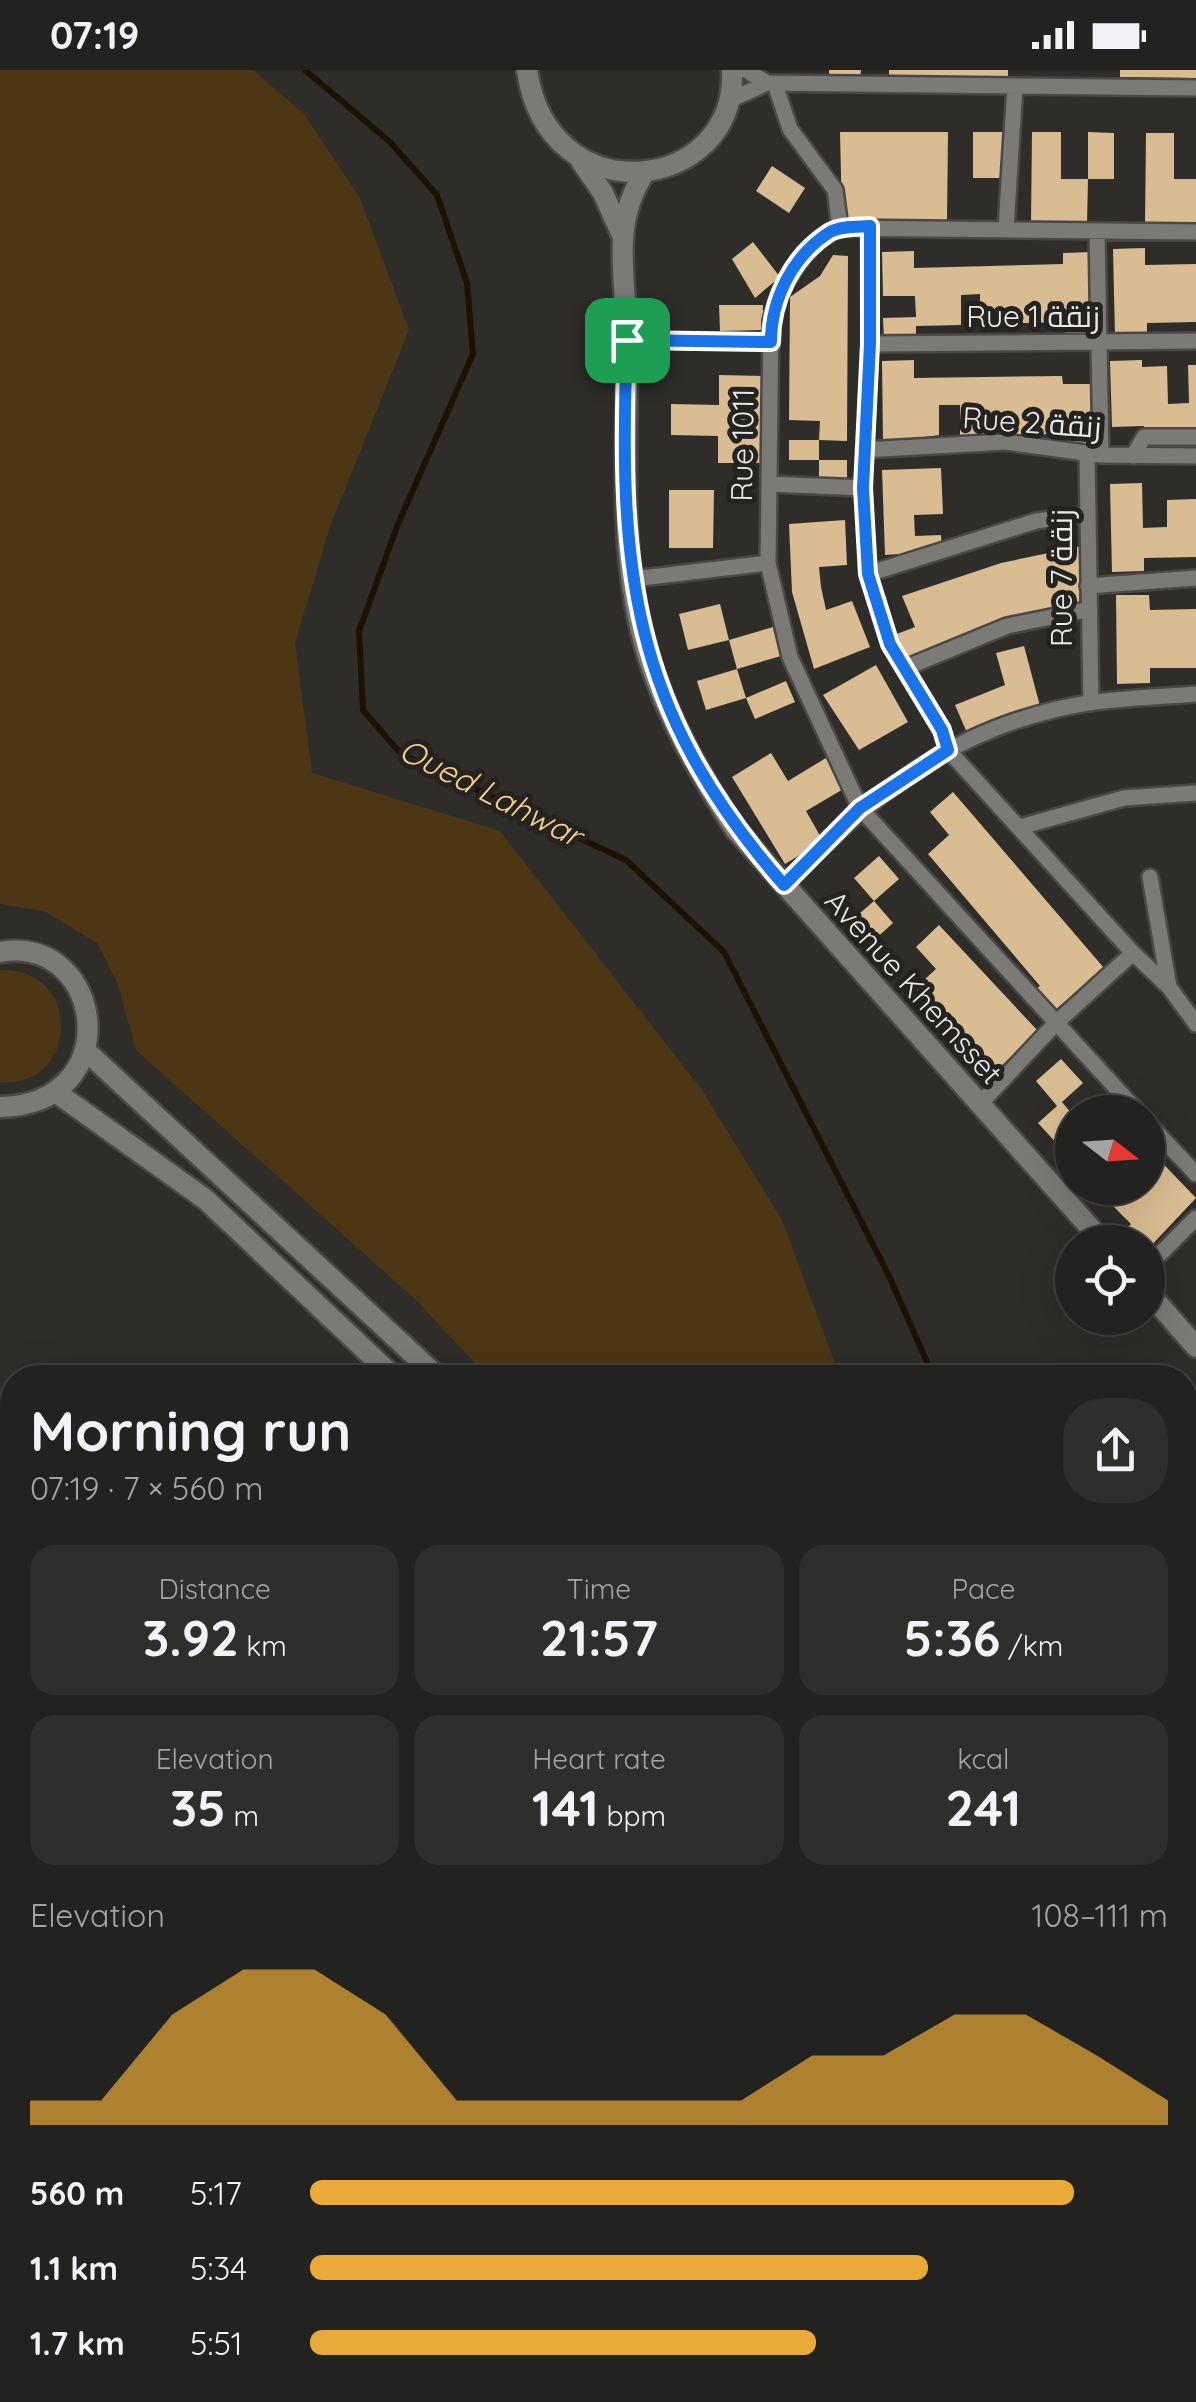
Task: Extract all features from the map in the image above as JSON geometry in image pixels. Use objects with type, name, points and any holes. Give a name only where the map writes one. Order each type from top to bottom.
[{"type":"street","points":[[580,159],[606,171],[645,172],[691,154],[711,134],[728,101],[732,70]]},
{"type":"street","points":[[746,70],[771,84],[790,128],[835,190],[840,228],[1196,232]]},
{"type":"street","name":"Avenue Khemsset","points":[[526,73],[533,104],[550,134],[580,159],[604,193],[621,234]]},
{"type":"street","points":[[728,101],[771,84],[1196,88]]},
{"type":"street","points":[[1006,229],[1015,86]]},
{"type":"street","name":"Avenue Khemsset","points":[[645,172],[627,207],[621,234],[627,340],[625,500],[632,578],[648,659],[690,758],[735,830],[1088,1225]]},
{"type":"street","points":[[870,226],[870,344],[863,488],[868,574],[882,626],[942,730],[948,750],[1133,954],[1169,987],[1196,1024]]},
{"type":"street","name":"Rue 1011","points":[[840,228],[818,244],[781,287],[771,321],[768,563],[790,657],[860,808],[1122,1095]]},
{"type":"street","name":"Rue 7 زنقة","points":[[1091,703],[1086,610],[1094,454],[1097,231]]},
{"type":"street","points":[[627,340],[771,342]]},
{"type":"street","name":"Rue 1 زنقة","points":[[870,344],[1196,341]]},
{"type":"street","points":[[1133,456],[1144,438],[1196,437]]},
{"type":"street","name":"Rue 2 زنقة","points":[[864,450],[1005,442],[1094,454],[1196,456]]},
{"type":"street","points":[[768,484],[863,488]]},
{"type":"street","points":[[868,574],[1036,521],[1088,514]]},
{"type":"street","points":[[632,578],[768,563]]},
{"type":"street","points":[[1088,586],[1196,578]]},
{"type":"street","points":[[905,668],[1007,626],[1086,610]]},
{"type":"street","points":[[784,885],[860,808],[948,750],[1028,717],[1091,703],[1196,694]]},
{"type":"street","points":[[1020,828],[1124,798],[1196,793]]},
{"type":"street","points":[[1150,877],[1169,987]]},
{"type":"street","points":[[0,952],[36,954],[58,966],[76,984],[86,1006],[86,1052],[76,1072],[57,1093],[23,1106],[0,1106]]},
{"type":"street","points":[[979,1105],[1055,1024],[1133,954]]},
{"type":"street","points":[[86,1052],[425,1365]]},
{"type":"street","points":[[57,1093],[204,1198],[381,1365]]},
{"type":"street","points":[[1165,1141],[1196,1174]]},
{"type":"street","points":[[1165,1249],[1196,1218]]},
{"type":"street","points":[[1165,1311],[1196,1346]]},
{"type":"shaded area","points":[[0,70],[253,70],[304,114],[360,198],[409,330],[331,524],[295,643],[312,773],[500,831],[702,1090],[782,1220],[836,1365],[477,1365],[416,1300],[136,1050],[117,982],[97,943],[44,911],[0,904]]},
{"type":"shaded area","points":[[0,970],[27,974],[47,987],[58,1006],[61,1028],[57,1049],[45,1067],[26,1079],[0,1082]]},
{"type":"building","points":[[829,70],[861,70],[860,78],[829,78]]},
{"type":"building","points":[[889,70],[1008,70],[1008,79],[889,78]]},
{"type":"building","points":[[1120,70],[1196,70],[1196,78],[1120,77]]},
{"type":"building","points":[[840,132],[948,132],[947,224],[842,220]]},
{"type":"building","points":[[973,132],[1004,132],[1004,178],[973,178]]},
{"type":"building","points":[[1032,132],[1061,132],[1061,179],[1088,179],[1087,224],[1031,224]]},
{"type":"building","points":[[1088,132],[1114,133],[1114,179],[1088,179]]},
{"type":"building","points":[[1146,133],[1174,133],[1174,179],[1196,179],[1196,225],[1145,224]]},
{"type":"building","points":[[772,166],[805,188],[789,213],[756,191]]},
{"type":"building","points":[[753,242],[780,277],[755,298],[732,259]]},
{"type":"building","points":[[1145,248],[1145,265],[1196,264],[1196,322],[1147,323],[1147,336],[1115,337],[1113,249]]},
{"type":"building","points":[[914,251],[914,268],[1063,264],[1063,253],[1092,252],[1094,339],[1065,340],[1064,322],[980,324],[980,294],[961,295],[961,325],[916,326],[916,339],[884,340],[883,318],[916,317],[915,296],[883,296],[882,252]]},
{"type":"building","points":[[833,255],[848,256],[847,441],[819,440],[820,421],[789,420],[790,297],[820,276]]},
{"type":"building","points":[[719,305],[763,305],[763,330],[720,331]]},
{"type":"building","points":[[914,360],[914,378],[1062,376],[1063,384],[1092,384],[1093,444],[1063,444],[1063,434],[960,435],[960,405],[939,405],[939,435],[883,443],[882,361]]},
{"type":"building","points":[[1142,360],[1142,367],[1167,366],[1168,404],[1189,403],[1188,365],[1196,365],[1196,434],[1144,435],[1144,426],[1112,427],[1110,361]]},
{"type":"building","points":[[719,375],[765,376],[763,463],[718,463],[718,436],[671,435],[671,404],[719,405]]},
{"type":"building","points":[[789,440],[819,440],[819,460],[789,460]]},
{"type":"building","points":[[819,460],[847,460],[847,483],[819,483]]},
{"type":"building","points":[[941,468],[943,514],[914,515],[915,536],[941,535],[942,551],[885,555],[882,470]]},
{"type":"building","points":[[1142,483],[1143,528],[1167,527],[1167,500],[1196,499],[1196,557],[1144,558],[1144,571],[1112,572],[1110,484]]},
{"type":"building","points":[[669,490],[714,490],[713,548],[669,548]]},
{"type":"building","points":[[845,520],[847,565],[819,567],[821,587],[826,610],[852,601],[870,647],[814,669],[792,592],[789,524]]},
{"type":"building","points":[[1082,546],[1079,605],[944,644],[908,661],[894,635],[915,627],[902,596],[1001,563]]},
{"type":"building","points":[[1116,595],[1149,595],[1150,610],[1196,609],[1196,668],[1150,668],[1150,683],[1117,684]]},
{"type":"building","points":[[720,604],[729,640],[688,650],[679,614]]},
{"type":"building","points":[[773,627],[781,656],[737,669],[729,640]]},
{"type":"building","points":[[1024,646],[1040,706],[968,735],[955,705],[1005,685],[996,653]]},
{"type":"building","points":[[876,665],[908,722],[859,750],[823,695]]},
{"type":"building","points":[[737,669],[746,698],[706,710],[697,681]]},
{"type":"building","points":[[786,681],[795,702],[755,719],[746,698]]},
{"type":"building","points":[[771,753],[788,781],[826,758],[845,788],[806,811],[823,841],[785,864],[732,777]]},
{"type":"building","points":[[953,792],[1104,968],[1054,1011],[1036,989],[1040,986],[928,854],[949,835],[930,812]]},
{"type":"building","points":[[879,856],[899,879],[874,901],[854,878]]},
{"type":"building","points":[[874,901],[893,923],[871,943],[852,920]]},
{"type":"building","points":[[939,925],[1038,1031],[994,1073],[914,989],[936,969],[916,947]]},
{"type":"building","points":[[1061,1059],[1083,1083],[1070,1095],[1055,1095],[1055,1104],[1036,1081]]},
{"type":"building","points":[[1055,1108],[1055,1142],[1038,1123]]},
{"type":"building","points":[[1165,1166],[1196,1198],[1165,1231],[1165,1225],[1131,1224],[1112,1205],[1165,1205]]},
{"type":"waterway","name":"Oued Lahwar","points":[[305,70],[390,142],[437,195],[467,283],[473,354],[398,524],[359,631],[363,710],[401,754],[626,860],[724,952],[889,1276],[928,1365]]},
{"type":"route","points":[[870,226],[870,344],[863,488],[868,574],[890,644],[942,730],[948,750],[912,770],[860,808],[784,885],[735,830],[690,758],[648,659],[632,578],[626,520],[627,340],[771,342],[775,303],[790,274],[829,232],[870,226]]}]
